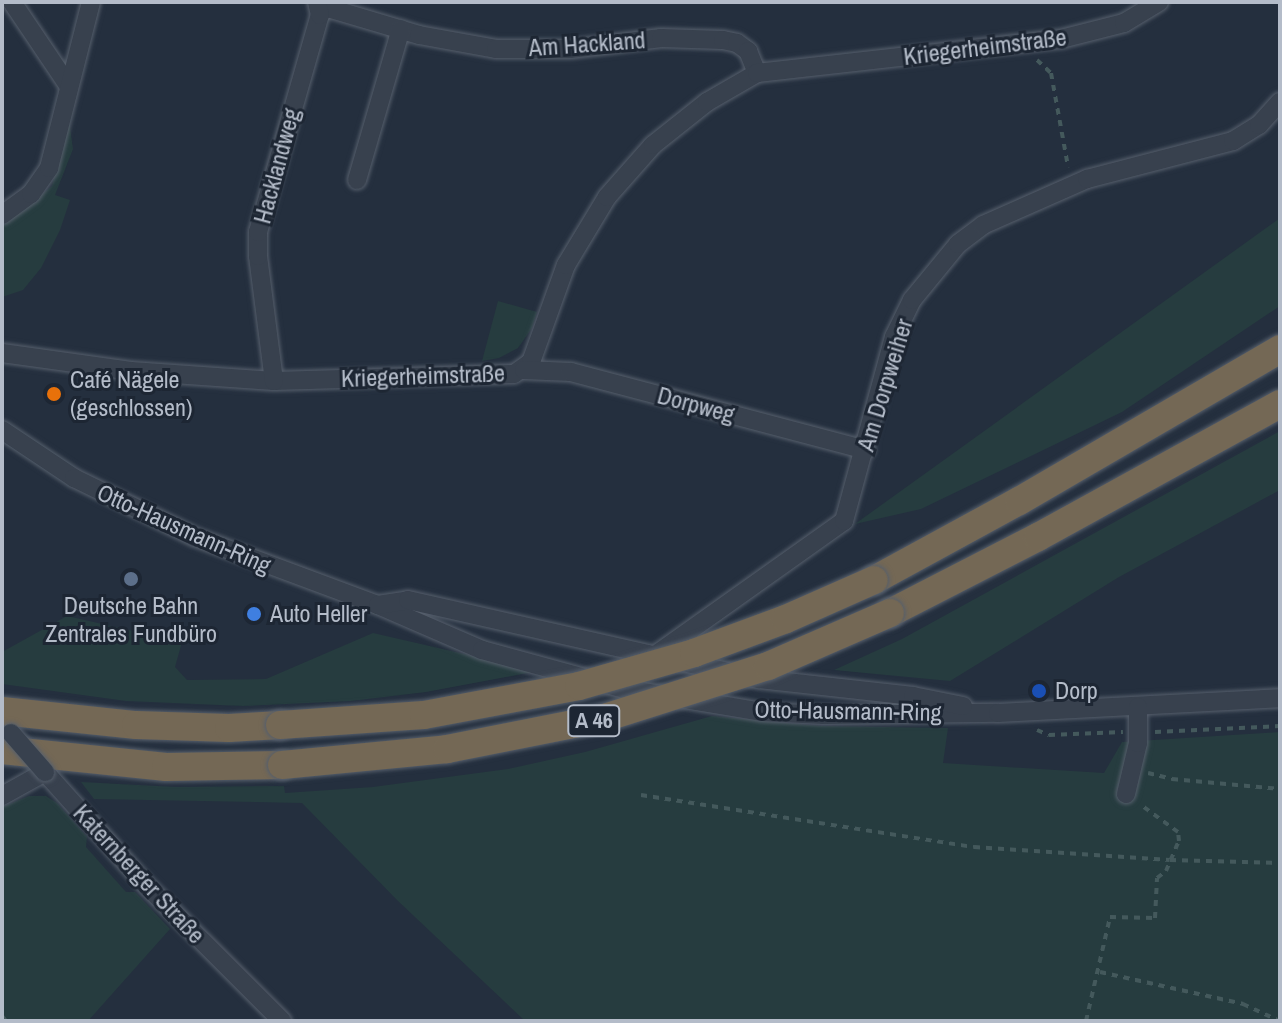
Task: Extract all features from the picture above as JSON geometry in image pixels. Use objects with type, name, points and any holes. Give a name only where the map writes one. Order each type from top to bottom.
[{"type":"highway","name":"A 46","points":[[2,711],[136,725],[229,728],[424,715],[579,686],[694,653],[786,619],[874,580],[1019,501],[1280,349]]},
{"type":"highway","name":"A 46","points":[[2,750],[166,767],[282,765],[447,749],[604,718],[768,666],[890,613],[1038,537],[1280,404]]},
{"type":"street","points":[[12,2],[68,85]]},
{"type":"street","points":[[2,215],[42,182],[91,2]]},
{"type":"street","name":"Kriegerheimstraße","points":[[2,353],[131,371],[274,381],[514,374],[524,370],[540,343],[566,265],[607,197],[653,145],[707,102],[757,73],[1029,44],[1093,34],[1124,23],[1159,2]]},
{"type":"street","name":"Am Hackland","points":[[318,4],[401,29],[496,49],[570,49],[661,38],[723,40],[748,51],[757,73]]},
{"type":"street","name":"Hacklandweg","points":[[274,381],[258,256],[258,232],[320,15],[318,4]]},
{"type":"street","points":[[357,180],[401,29]]},
{"type":"street","name":"Am Dorpweiher","points":[[654,656],[839,526],[848,512],[894,337],[912,300],[937,266],[983,225],[1072,185],[1233,141],[1259,125],[1280,102]]},
{"type":"street","name":"Dorpweg","points":[[524,370],[571,372],[866,450]]},
{"type":"street","name":"Otto-Hausmann-Ring","points":[[2,430],[74,478],[151,517],[271,568],[378,605],[482,650],[638,691],[793,715],[998,713],[1280,698]]},
{"type":"street","name":"Otto-Hausmann-Ring","points":[[378,605],[408,600],[759,679],[913,696],[998,713]]},
{"type":"street","points":[[1126,794],[1138,743],[1138,707]]},
{"type":"street","name":"Katernberger Straße","points":[[2,722],[148,887],[282,1021]]},
{"type":"street","points":[[11,792],[45,772]]},
{"type":"path","points":[[1029,44],[1039,64],[1051,73],[1072,185]]},
{"type":"path","points":[[1132,769],[1172,779],[1280,789]]},
{"type":"path","points":[[1086,1021],[1100,972],[1110,917],[1155,918],[1157,878],[1179,841],[1178,832],[1126,794]]},
{"type":"path","points":[[641,795],[974,847],[1170,860],[1280,863]]},
{"type":"path","points":[[1100,972],[1243,1004],[1279,1021]]},
{"type":"path","points":[[2,1016],[6,1021]]},
{"type":"green space","points":[[69,119],[73,149],[55,195],[70,200],[60,230],[41,268],[23,290],[2,297],[2,227],[52,186]]},
{"type":"green space","points":[[1280,218],[1280,306],[1122,412],[921,509],[855,524]]},
{"type":"green space","points":[[498,301],[537,312],[532,328],[518,348],[499,358],[482,361]]},
{"type":"green space","points":[[1280,431],[1280,490],[1119,577],[950,681],[834,670],[902,639]]},
{"type":"green space","points":[[67,616],[182,642],[175,667],[187,680],[266,679],[373,633],[538,671],[426,692],[351,701],[243,706],[126,701],[2,684],[2,652]]},
{"type":"green space","points":[[712,716],[820,726],[948,728],[943,763],[1104,773],[1122,742],[1280,732],[1280,1021],[525,1021],[398,901],[302,803],[94,799],[81,782],[176,787],[284,786],[285,793],[373,787],[508,769],[585,752]]},
{"type":"green space","points":[[29,796],[46,796],[57,803],[87,837],[86,847],[126,892],[135,892],[170,929],[88,1021],[2,1021],[2,807]]},
{"type":"place","name":"Café Nägele (geschlossen)","points":[[54,394]]},
{"type":"place","name":"Deutsche Bahn Zentrales Fundbüro","points":[[131,579]]},
{"type":"place","name":"Auto Heller","points":[[254,614]]},
{"type":"place","name":"Dorp","points":[[1039,691]]}]
